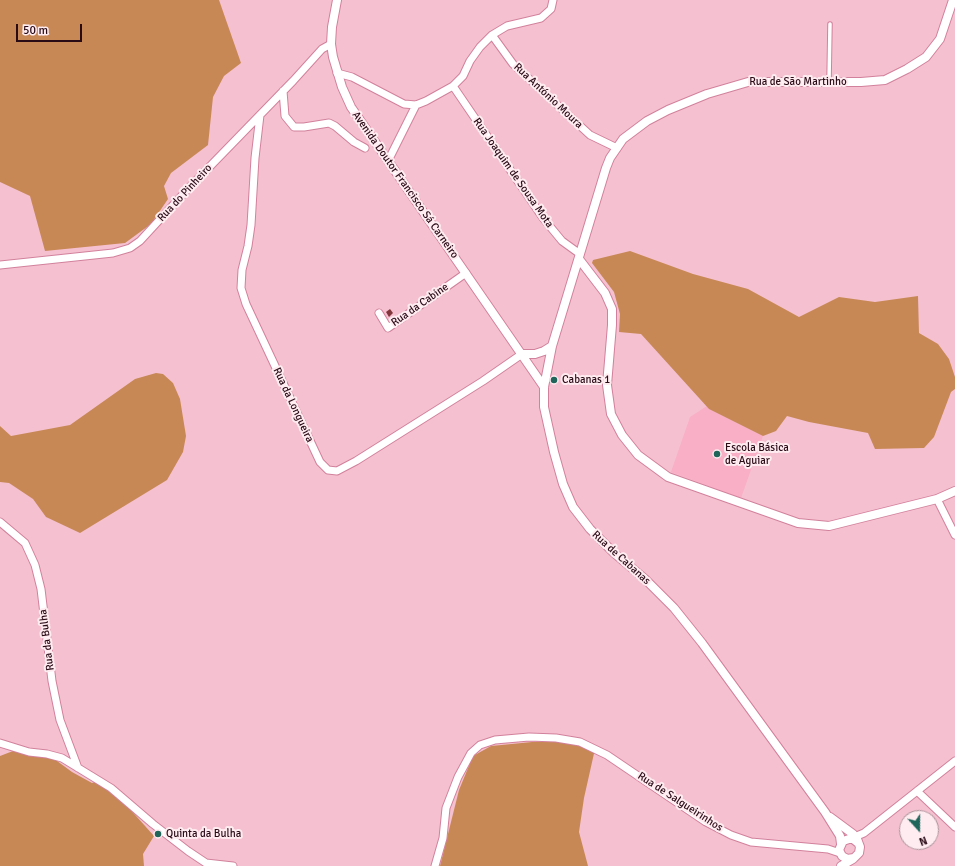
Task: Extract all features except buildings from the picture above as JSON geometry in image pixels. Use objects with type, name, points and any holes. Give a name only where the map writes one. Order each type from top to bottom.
[{"type":"street","name":"Avenida Doutor Francisco Sá Carneiro","points":[[337,0],[332,27],[332,57],[351,107],[544,386]]},
{"type":"street","points":[[337,73],[352,77],[404,104],[416,105],[426,102],[453,86],[463,76],[470,61],[480,47],[492,35],[507,26],[541,18],[551,9],[553,0]]},
{"type":"street","name":"Rua de São Martinho","points":[[580,257],[606,168],[623,140],[647,121],[668,110],[721,90],[748,82],[861,82],[886,80],[926,57],[940,39],[953,0]]},
{"type":"street","name":"Rua António Moura","points":[[492,35],[513,64],[590,134],[617,148]]},
{"type":"street","name":"Rua do Pinheiro","points":[[0,265],[113,253],[130,248],[140,241],[322,50],[331,44]]},
{"type":"street","name":"Rua Joaquim de Sousa Mota","points":[[453,86],[543,218],[562,241],[580,257]]},
{"type":"street","points":[[283,91],[285,116],[294,127],[329,123],[335,126],[354,142],[365,148]]},
{"type":"street","points":[[388,161],[416,105]]},
{"type":"street","name":"Rua da Longueira","points":[[260,115],[255,158],[251,225],[242,270],[241,288],[246,304],[320,462],[328,470],[337,471],[356,461],[483,381],[522,354]]},
{"type":"street","points":[[580,257],[605,293],[612,309],[607,385],[612,414],[622,435],[638,455],[668,478],[798,523],[829,526],[937,499],[955,491]]},
{"type":"street","name":"Rua de Cabanas","points":[[580,257],[552,346],[544,386],[544,407],[552,445],[563,484],[573,507],[590,529],[614,553],[645,579],[674,608],[825,812],[841,839],[840,849]]},
{"type":"street","name":"Rua da Cabine","points":[[378,313],[388,328],[466,273]]},
{"type":"street","points":[[522,354],[536,354],[552,346]]},
{"type":"street","points":[[937,499],[955,535]]},
{"type":"street","name":"Rua da Bulha","points":[[0,522],[25,543],[35,566],[41,589],[52,681],[60,720],[78,768]]},
{"type":"street","name":"Rua de Salgueirinhos","points":[[435,866],[443,838],[446,808],[458,777],[471,753],[480,744],[494,740],[522,737],[556,738],[580,742],[607,755],[706,822],[731,835],[751,842],[840,849]]},
{"type":"street","points":[[0,743],[29,752],[47,754],[62,758],[112,788],[154,824],[188,851],[206,863],[233,866]]},
{"type":"street","points":[[854,839],[859,853],[854,858],[840,866],[840,849],[843,841],[854,839],[864,833],[955,761]]},
{"type":"street","points":[[917,791],[955,827]]},
{"type":"street","name":"Rua de Cabanas","points":[[825,812],[854,839]]},
{"type":"street","points":[[840,849],[847,859],[854,858]]},
{"type":"lane","points":[[829,82],[830,24]]},
{"type":"shaded area","points":[[0,0],[219,0],[241,63],[224,76],[213,97],[208,145],[171,173],[164,186],[168,199],[151,224],[125,243],[45,251],[30,196],[0,182]]},
{"type":"shaded area","points":[[630,251],[693,274],[748,289],[799,317],[839,297],[875,302],[918,296],[919,333],[938,344],[949,359],[955,377],[955,389],[951,392],[934,437],[924,448],[875,449],[868,433],[809,422],[787,416],[776,431],[763,436],[709,409],[641,334],[619,332],[620,314],[614,292],[592,263],[593,260]]},
{"type":"shaded area","points":[[156,373],[163,374],[173,383],[180,399],[186,436],[183,452],[167,480],[80,533],[46,517],[33,499],[9,483],[0,482],[0,426],[11,436],[70,425],[135,379]]},
{"type":"shaded area","name":"Escola Básica de Aguiar","points":[[707,406],[709,409],[763,436],[741,498],[671,472],[690,417]]},
{"type":"shaded area","points":[[583,741],[595,749],[584,798],[579,832],[588,866],[440,866],[459,790],[473,756],[491,746],[532,742]]},
{"type":"shaded area","points":[[13,751],[31,751],[53,758],[72,772],[92,783],[103,779],[154,836],[143,854],[144,866],[0,866],[0,756]]},
{"type":"place","name":"Cabanas 1","points":[[554,380]]},
{"type":"place","name":"Escola Básica de Aguiar","points":[[717,454]]},
{"type":"place","name":"Quinta da Bulha","points":[[158,834]]}]
